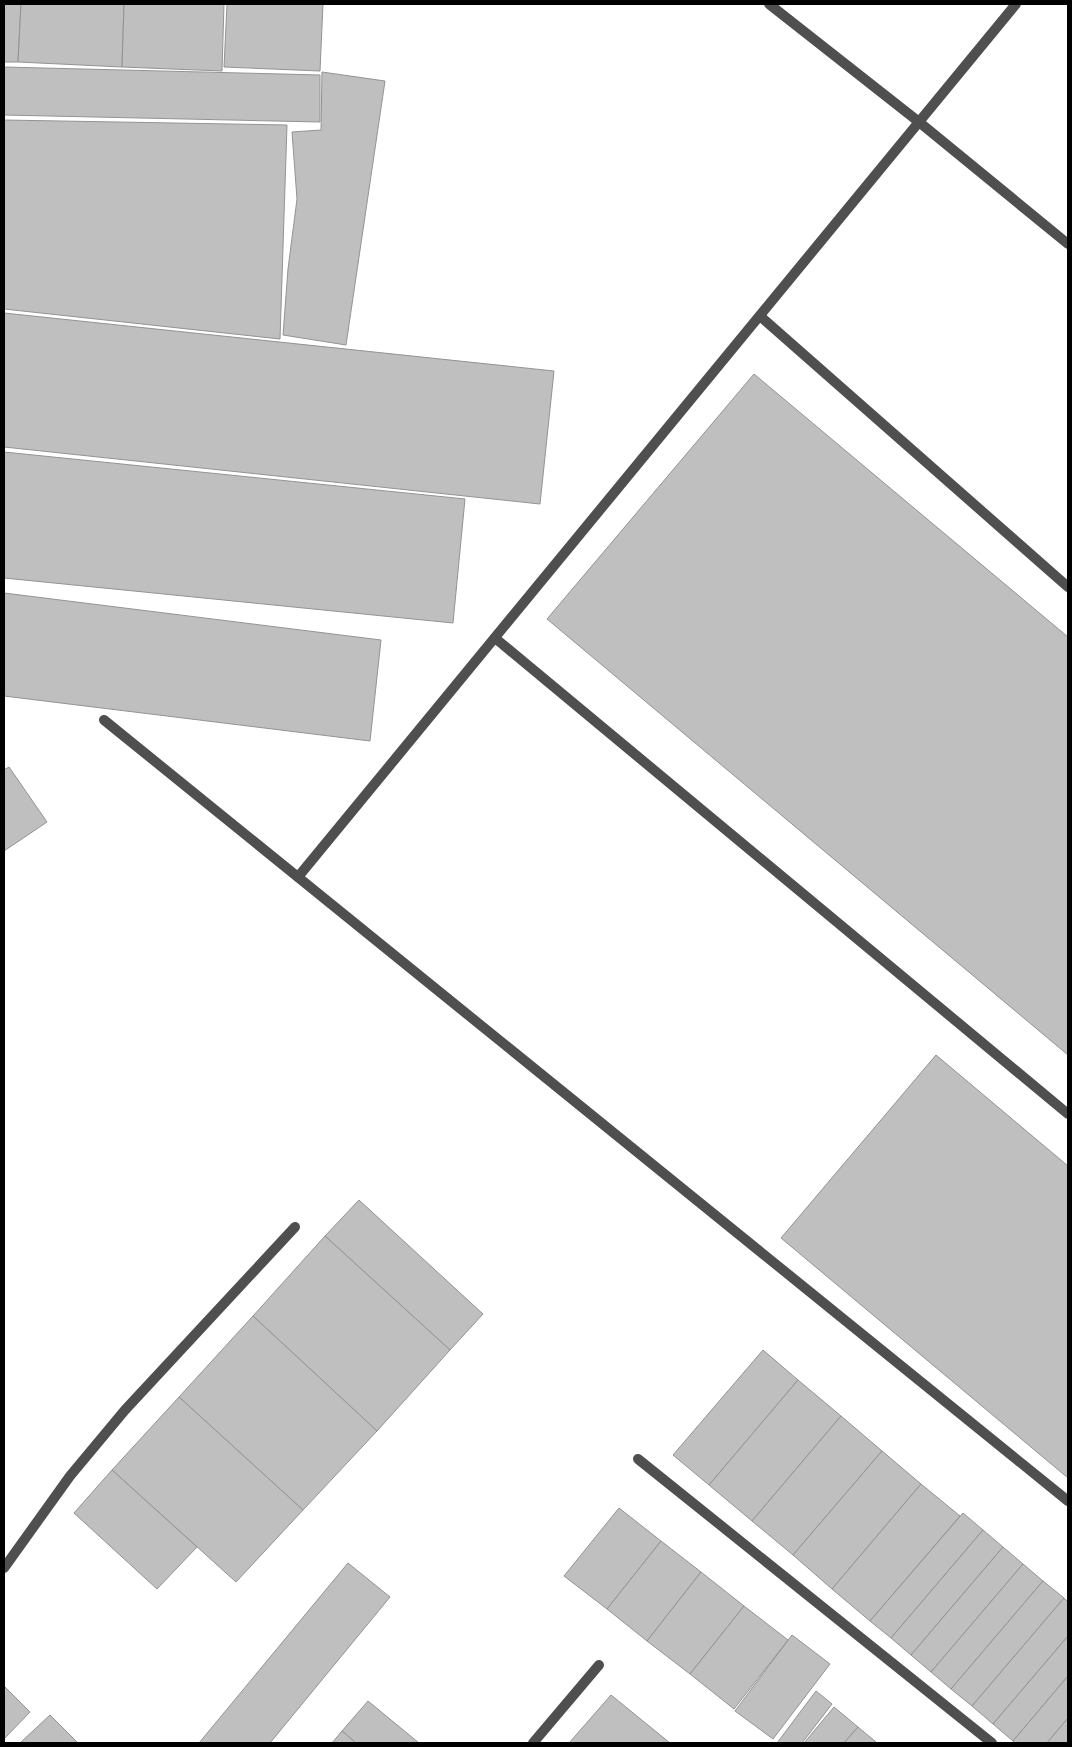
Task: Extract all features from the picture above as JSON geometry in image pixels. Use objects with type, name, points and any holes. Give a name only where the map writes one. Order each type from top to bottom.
[{"type":"lane","points":[[769,4],[919,122],[1068,244]]},
{"type":"lane","points":[[298,877],[1016,4]]},
{"type":"lane","points":[[760,316],[1068,587]]},
{"type":"lane","points":[[495,638],[1068,1114]]},
{"type":"lane","points":[[104,720],[1068,1501]]},
{"type":"lane","points":[[4,1568],[70,1476],[125,1410],[294,1227]]},
{"type":"lane","points":[[638,1459],[992,1743]]},
{"type":"lane","points":[[533,1743],[599,1665]]},
{"type":"building","points":[[4,4],[21,4],[18,62],[4,62]]},
{"type":"building","points":[[21,4],[124,4],[122,67],[18,62]]},
{"type":"building","points":[[124,4],[224,4],[222,71],[122,67]]},
{"type":"building","points":[[227,4],[323,4],[320,71],[224,67]]},
{"type":"building","points":[[4,67],[320,75],[320,122],[4,115]]},
{"type":"building","points":[[322,72],[385,81],[346,345],[283,335],[288,269],[297,199],[292,132],[321,130]]},
{"type":"building","points":[[4,120],[287,125],[280,339],[4,309]]},
{"type":"building","points":[[4,313],[554,371],[540,504],[4,447]]},
{"type":"building","points":[[754,374],[1068,637],[1068,1055],[547,619]]},
{"type":"building","points":[[4,452],[465,499],[453,623],[4,578]]},
{"type":"building","points":[[4,593],[381,640],[370,741],[4,696]]},
{"type":"building","points":[[9,767],[47,822],[4,851],[4,770]]},
{"type":"building","points":[[936,1055],[1068,1166],[1068,1478],[781,1238]]},
{"type":"building","points":[[359,1200],[483,1314],[450,1350],[325,1236]]},
{"type":"building","points":[[325,1236],[450,1350],[377,1431],[253,1316]]},
{"type":"building","points":[[253,1316],[377,1431],[303,1510],[179,1397]]},
{"type":"building","points":[[763,1350],[798,1380],[709,1485],[673,1455]]},
{"type":"building","points":[[798,1380],[841,1416],[752,1521],[709,1485]]},
{"type":"building","points":[[179,1397],[303,1510],[236,1582],[112,1470]]},
{"type":"building","points":[[841,1416],[882,1451],[793,1555],[752,1521]]},
{"type":"building","points":[[882,1451],[921,1484],[832,1589],[793,1555]]},
{"type":"building","points":[[112,1470],[197,1547],[157,1589],[74,1513]]},
{"type":"building","points":[[921,1484],[960,1516],[870,1621],[832,1589]]},
{"type":"building","points":[[619,1508],[661,1541],[607,1609],[564,1576]]},
{"type":"building","points":[[963,1513],[983,1530],[891,1638],[870,1621]]},
{"type":"building","points":[[983,1530],[1003,1547],[911,1655],[891,1638]]},
{"type":"building","points":[[661,1541],[701,1572],[647,1641],[607,1609]]},
{"type":"building","points":[[1003,1547],[1023,1564],[931,1672],[911,1655]]},
{"type":"building","points":[[348,1563],[390,1597],[270,1743],[199,1743]]},
{"type":"building","points":[[1023,1564],[1043,1581],[951,1689],[931,1672]]},
{"type":"building","points":[[701,1572],[744,1606],[690,1674],[647,1641]]},
{"type":"building","points":[[1043,1581],[1064,1598],[972,1706],[951,1689]]},
{"type":"building","points":[[1064,1598],[1068,1602],[1068,1636],[993,1724],[972,1706]]},
{"type":"building","points":[[744,1606],[788,1640],[734,1709],[690,1674]]},
{"type":"building","points":[[792,1635],[830,1664],[773,1739],[735,1711]]},
{"type":"building","points":[[1068,1636],[1068,1676],[1013,1741],[993,1724]]},
{"type":"building","points":[[1068,1676],[1068,1718],[1047,1743],[1015,1743],[1013,1741]]},
{"type":"building","points":[[4,1686],[30,1712],[4,1739]]},
{"type":"building","points":[[816,1691],[832,1704],[802,1743],[777,1743]]},
{"type":"building","points":[[611,1695],[670,1743],[569,1743]]},
{"type":"building","points":[[368,1701],[419,1743],[356,1743],[342,1731]]},
{"type":"building","points":[[834,1707],[858,1727],[844,1743],[804,1743]]},
{"type":"building","points":[[50,1715],[78,1743],[20,1743]]},
{"type":"building","points":[[1068,1718],[1068,1743],[1047,1743]]},
{"type":"building","points":[[858,1727],[876,1742],[844,1743]]},
{"type":"building","points":[[342,1731],[356,1743],[332,1743]]}]
